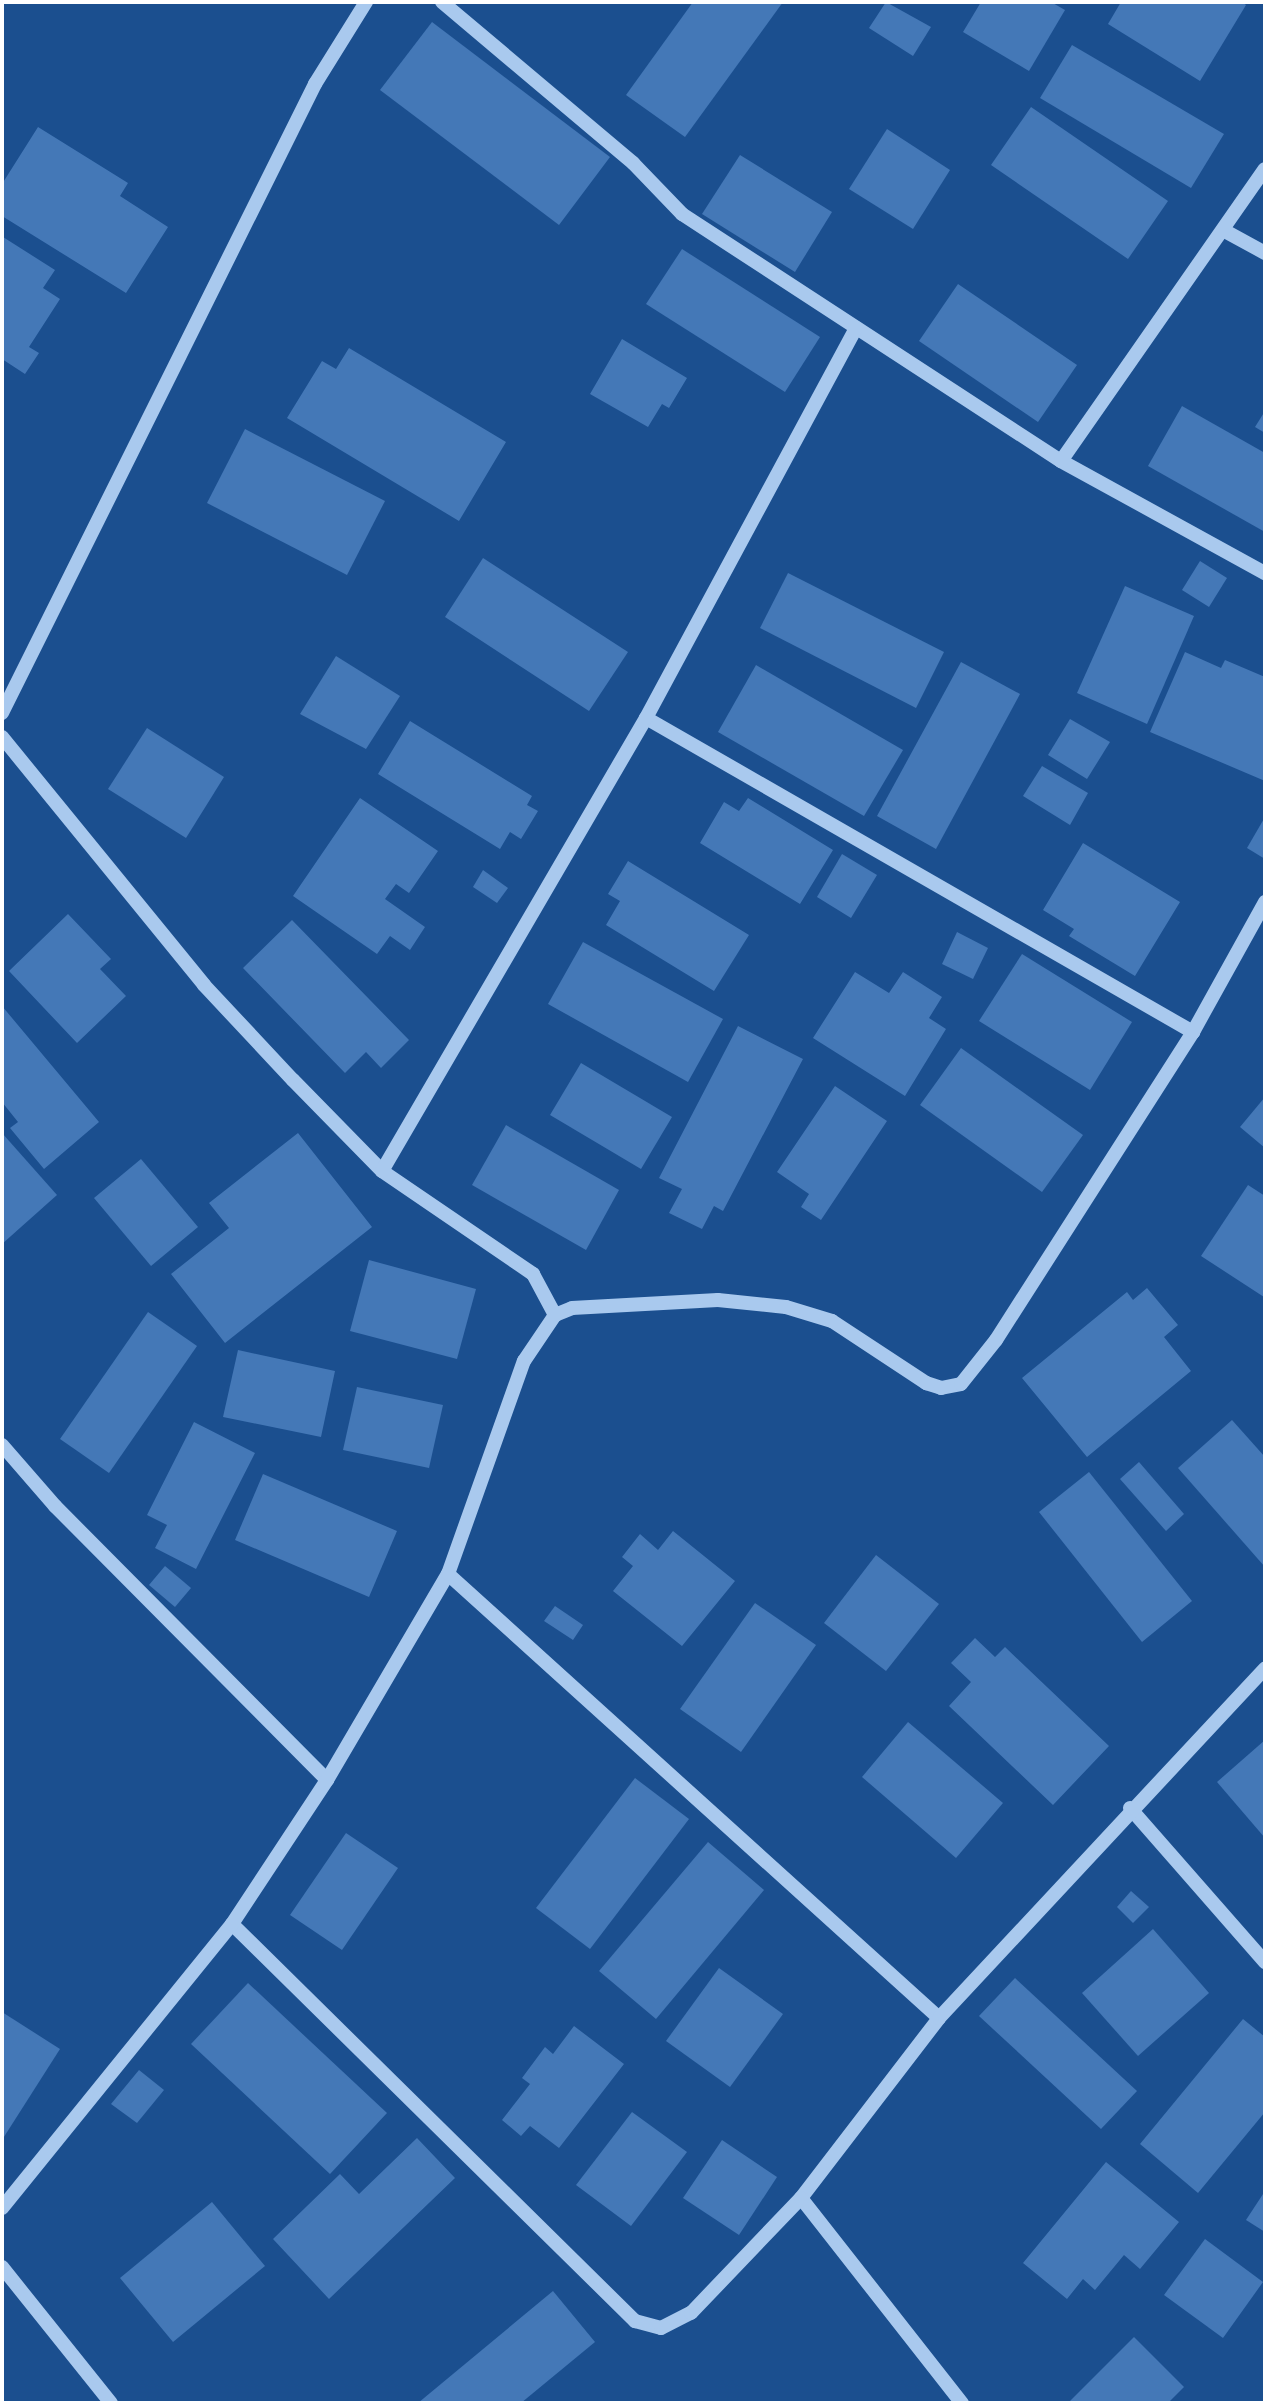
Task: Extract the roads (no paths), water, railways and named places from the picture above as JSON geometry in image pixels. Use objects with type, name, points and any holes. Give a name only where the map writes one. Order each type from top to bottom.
[{"type":"street","points":[[2,713],[315,84],[366,2]]},
{"type":"street","points":[[442,2],[633,163],[682,214],[1061,461],[1265,573]]},
{"type":"street","points":[[1061,461],[1265,169]]},
{"type":"street","points":[[1223,230],[1265,253]]},
{"type":"street","points":[[382,1171],[646,718],[856,328]]},
{"type":"street","points":[[646,718],[1193,1032]]},
{"type":"street","points":[[2,737],[204,985],[382,1171],[533,1274],[555,1315]]},
{"type":"street","points":[[2,2208],[232,1924],[327,1780],[448,1574],[524,1361],[555,1315],[572,1308],[718,1300],[786,1307],[832,1321],[926,1383],[941,1388],[961,1384],[996,1340],[1193,1032],[1265,902]]},
{"type":"street","points":[[2,1445],[55,1506],[327,1780]]},
{"type":"street","points":[[448,1574],[939,2018]]},
{"type":"street","points":[[232,1924],[635,2321],[661,2328],[691,2313],[801,2198],[939,2018],[1130,1808],[1265,1668]]},
{"type":"street","points":[[1130,1808],[1265,1962]]},
{"type":"street","points":[[801,2198],[962,2403]]},
{"type":"street","points":[[2,2267],[111,2403]]}]
